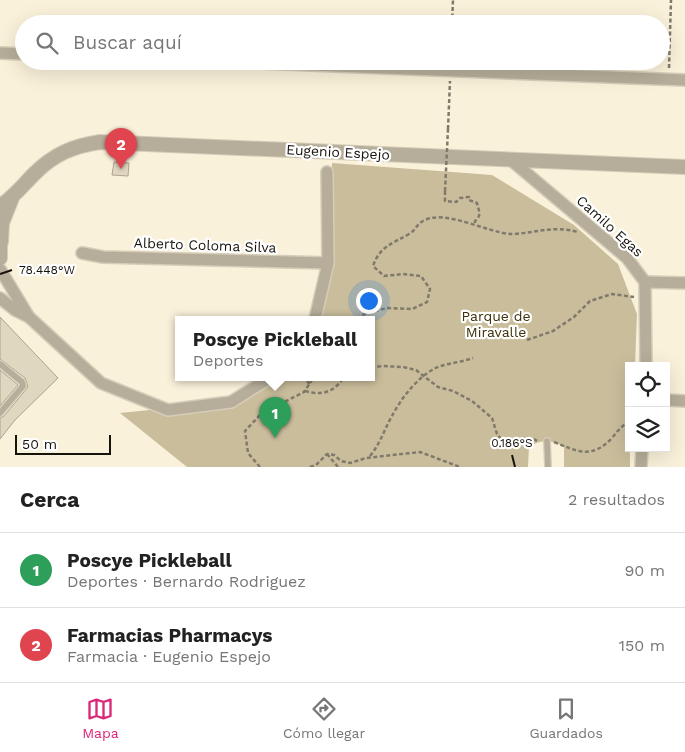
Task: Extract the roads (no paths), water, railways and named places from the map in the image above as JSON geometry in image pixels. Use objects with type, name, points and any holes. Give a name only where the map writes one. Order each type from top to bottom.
[{"type":"street","points":[[0,53],[15,54]]},
{"type":"street","points":[[426,70],[685,80]]},
{"type":"street","name":"Eugenio Espejo","points":[[0,258],[0,241],[6,202],[34,173],[54,157],[78,146],[100,142],[685,166]]},
{"type":"street","name":"Camilo Egas","points":[[511,160],[627,258],[645,282]]},
{"type":"street","points":[[316,316],[328,263],[327,172]]},
{"type":"street","name":"Alberto Coloma Silva","points":[[82,253],[103,256],[328,263]]},
{"type":"street","points":[[0,269],[29,317]]},
{"type":"street","points":[[646,362],[645,282],[685,283]]},
{"type":"street","points":[[0,298],[15,310],[29,317],[102,383],[168,410],[231,402],[265,381]]},
{"type":"street","points":[[670,400],[685,401]]},
{"type":"street","points":[[641,467],[642,452]]},
{"type":"lane","points":[[0,364],[22,382],[23,386],[0,414]]},
{"type":"lane","points":[[547,440],[548,467]]},
{"type":"place","name":"Farmacias Pharmacys","points":[[121,169]]},
{"type":"place","name":"Poscye Pickleball","points":[[275,438]]},
{"type":"park label","name":"Parque de Miravalle","points":[[496,324]]}]
